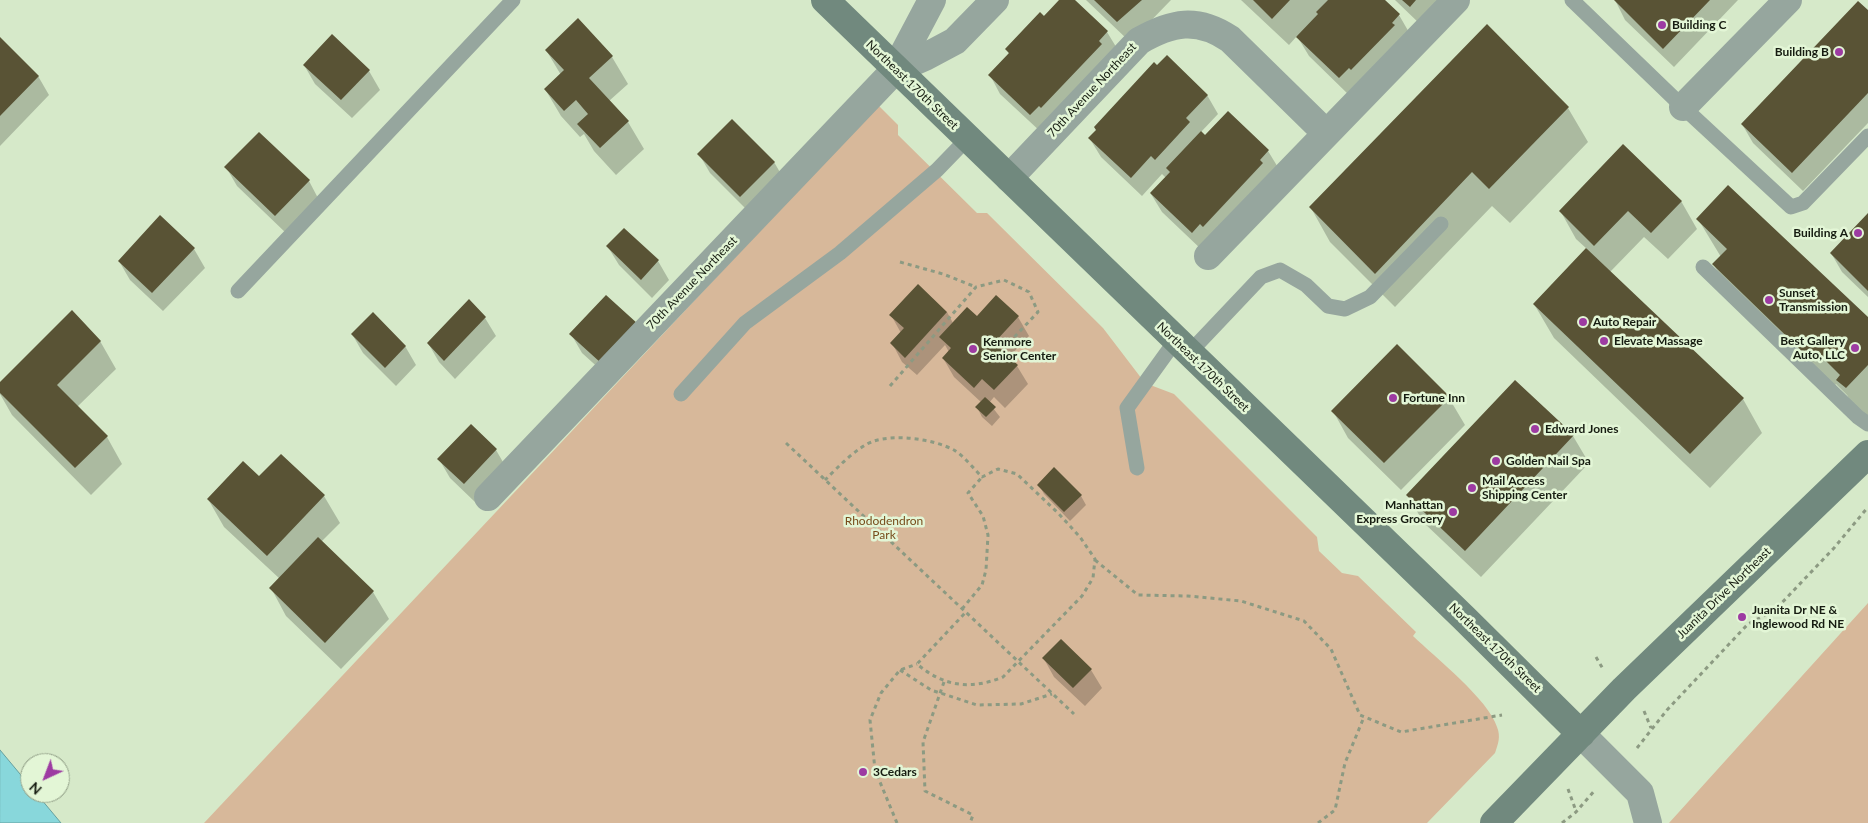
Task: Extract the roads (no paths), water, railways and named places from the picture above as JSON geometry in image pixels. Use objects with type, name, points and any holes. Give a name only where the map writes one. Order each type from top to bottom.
[{"type":"main road","name":"Northeast 170th Street","points":[[825,0],[895,70],[968,138],[1534,686],[1581,734]]},
{"type":"main road","name":"Juanita Drive Northeast","points":[[1494,823],[1581,734],[1868,454]]},
{"type":"street","name":"70th Avenue Northeast","points":[[488,497],[895,70],[932,0]]},
{"type":"street","name":"70th Avenue Northeast","points":[[895,70],[925,57],[955,40],[995,0]]},
{"type":"street","points":[[1208,256],[1456,0]]},
{"type":"street","points":[[1683,107],[1788,0]]},
{"type":"street","name":"70th Avenue Northeast","points":[[1009,178],[1139,41],[1158,30],[1177,24],[1197,24],[1216,30],[1230,39],[1326,133]]},
{"type":"street","points":[[1581,734],[1640,793],[1648,823]]},
{"type":"lane","points":[[238,291],[514,0]]},
{"type":"lane","points":[[1572,0],[1683,107],[1791,207],[1803,203],[1868,136]]},
{"type":"lane","points":[[681,394],[745,323],[840,253],[937,170],[968,138]]},
{"type":"lane","points":[[1138,468],[1127,408],[1182,346],[1262,277],[1280,270],[1306,285],[1328,306],[1345,309],[1370,297],[1441,224]]},
{"type":"lane","points":[[1703,267],[1858,417],[1868,424]]},
{"type":"water","points":[[0,750],[20,774],[20,803],[44,803],[61,823],[0,823]]},
{"type":"place","name":"Building C","points":[[1662,25]]},
{"type":"place","name":"Building B","points":[[1839,52]]},
{"type":"place","name":"Building A","points":[[1858,233]]},
{"type":"place","name":"Sunset Transmission","points":[[1769,300]]},
{"type":"place","name":"Auto Repair","points":[[1583,322]]},
{"type":"place","name":"Elevate Massage","points":[[1604,341]]},
{"type":"place","name":"Best Gallery Auto, LLC","points":[[1855,348]]},
{"type":"place","name":"Kenmore Senior Center","points":[[973,349]]},
{"type":"place","name":"Fortune Inn","points":[[1393,398]]},
{"type":"place","name":"Edward Jones","points":[[1535,429]]},
{"type":"place","name":"Golden Nail Spa","points":[[1496,461]]},
{"type":"place","name":"Mail Access Shipping Center","points":[[1472,488]]},
{"type":"place","name":"Manhattan Express Grocery","points":[[1453,512]]},
{"type":"place","name":"Juanita Dr NE & Inglewood Rd NE","points":[[1742,617]]},
{"type":"place","name":"3Cedars","points":[[863,772]]},
{"type":"park label","name":"Rhododendron Park","points":[[884,528]]}]
